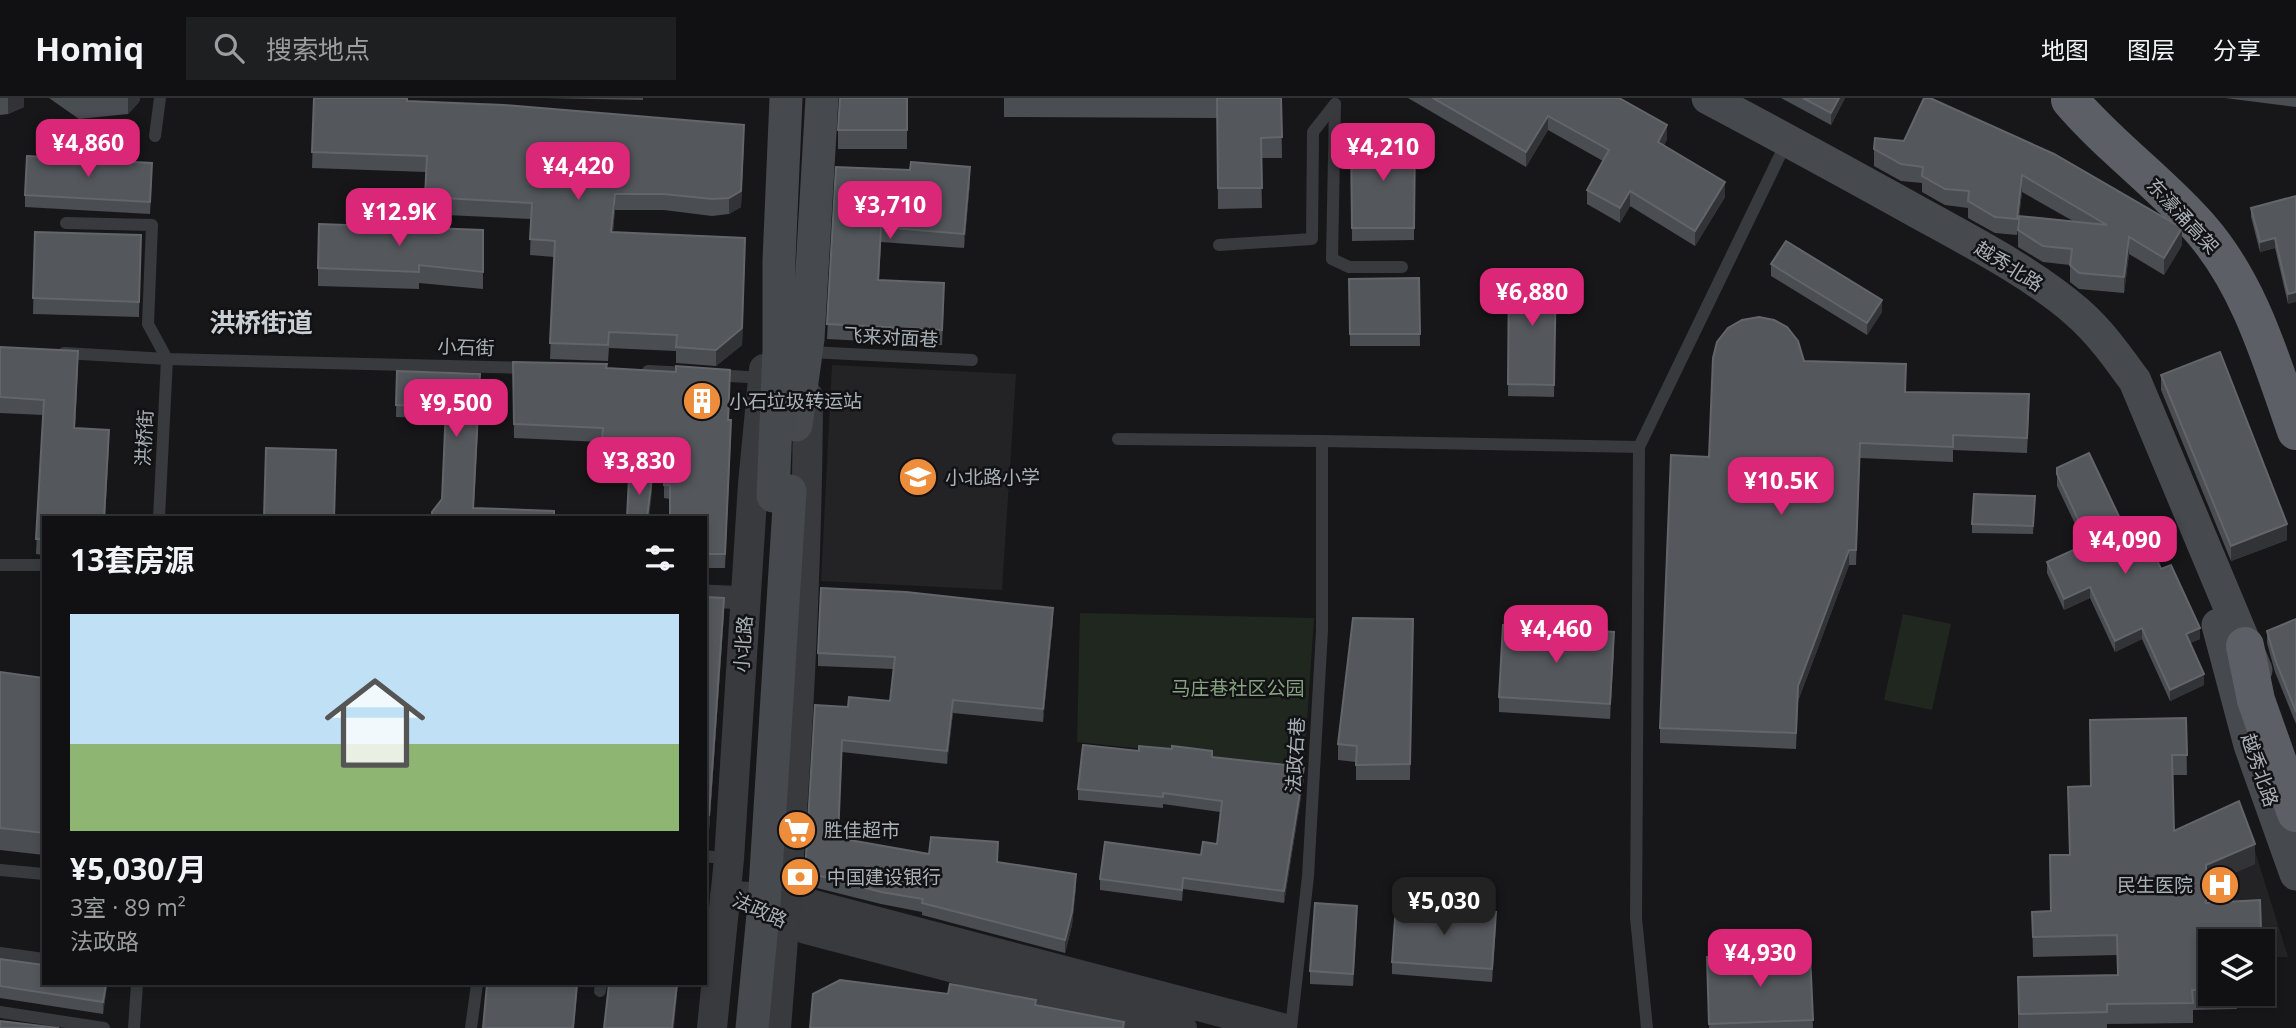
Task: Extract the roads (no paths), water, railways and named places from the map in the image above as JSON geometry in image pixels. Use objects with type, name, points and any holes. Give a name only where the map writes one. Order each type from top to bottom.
[{"type":"highway","name":"东濠涌高架","points":[[2074,99],[2210,232],[2230,261],[2263,325],[2296,416]]},
{"type":"highway","name":"东濠涌高架","points":[[2074,99],[2116,149],[2183,210],[2221,255],[2259,326],[2296,431]]},
{"type":"highway","points":[[2245,646],[2256,700],[2296,813]]},
{"type":"main road","name":"小北路","points":[[751,1028],[766,880],[782,493],[779,261],[786,98]]},
{"type":"main road","name":"小北路","points":[[735,1028],[782,493],[808,346],[822,98]]},
{"type":"main road","name":"越秀北路","points":[[1708,98],[1964,238],[2031,279],[2076,311],[2110,345],[2135,381],[2200,541],[2296,758]]},
{"type":"main road","name":"越秀北路","points":[[2200,541],[2235,695],[2296,874]]},
{"type":"street","name":"小北路","points":[[712,1028],[725,896],[717,858],[732,794],[753,484],[763,378],[779,261]]},
{"type":"street","name":"小北路","points":[[776,1028],[786,910],[806,545],[808,346]]},
{"type":"street","points":[[707,596],[746,598]]},
{"type":"street","points":[[732,794],[745,816],[756,822],[777,818],[792,804]]},
{"type":"street","name":"法政路","points":[[725,896],[1282,1028]]},
{"type":"street","name":"法政路","points":[[786,910],[1182,1028]]},
{"type":"lane","points":[[155,136],[160,98]]},
{"type":"lane","points":[[1219,245],[1312,239],[1313,132],[1335,101]]},
{"type":"lane","points":[[1335,101],[1332,259],[1349,267],[1402,267]]},
{"type":"lane","points":[[1647,1028],[1636,918],[1639,447],[1788,140]]},
{"type":"lane","points":[[66,223],[152,225],[148,324],[167,359]]},
{"type":"lane","name":"飞来对面巷","points":[[808,346],[972,360]]},
{"type":"lane","name":"小石街","points":[[56,352],[167,359],[541,368]]},
{"type":"lane","name":"洪桥街","points":[[159,516],[167,359]]},
{"type":"lane","points":[[634,370],[763,378]]},
{"type":"lane","points":[[1118,439],[1639,447]]},
{"type":"lane","name":"法政右巷","points":[[1291,1028],[1308,876],[1321,644],[1322,441]]},
{"type":"lane","points":[[0,565],[42,565]]},
{"type":"lane","points":[[0,870],[42,874]]},
{"type":"lane","points":[[0,953],[42,959]]},
{"type":"lane","points":[[134,1028],[136,985]]},
{"type":"lane","points":[[471,1028],[477,985]]},
{"type":"lane","points":[[0,1012],[104,1028]]},
{"type":"place","name":"小石垃圾转运站","points":[[702,401]]},
{"type":"place","name":"小北路小学","points":[[918,477]]},
{"type":"place","name":"胜佳超市","points":[[797,830]]},
{"type":"place","name":"中国建设银行","points":[[800,877]]},
{"type":"place","name":"民生医院","points":[[2220,885]]},
{"type":"district","name":"洪桥街道","points":[[261,322]]},
{"type":"park label","name":"马庄巷社区公园","points":[[1238,688]]}]
